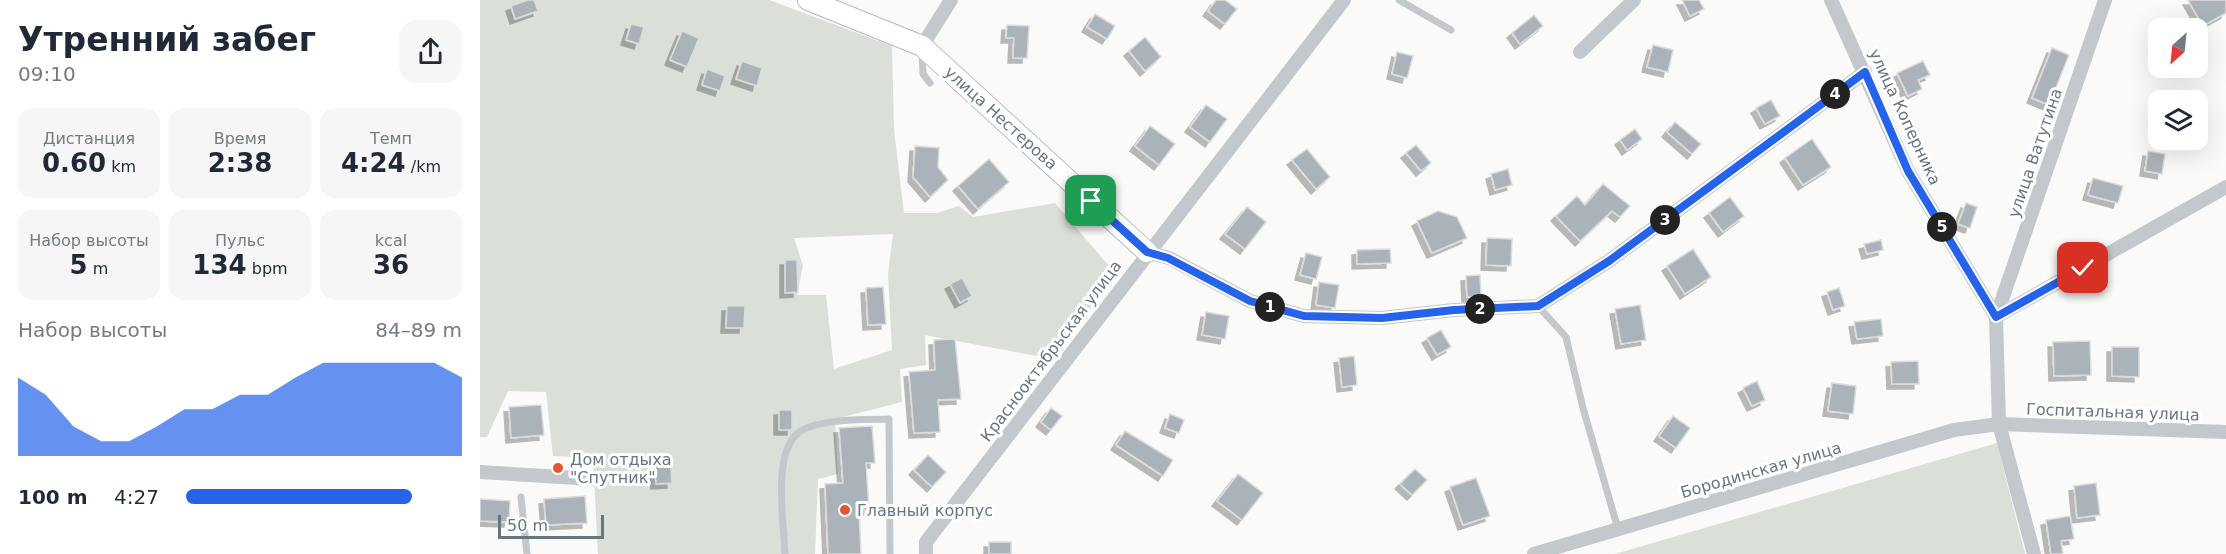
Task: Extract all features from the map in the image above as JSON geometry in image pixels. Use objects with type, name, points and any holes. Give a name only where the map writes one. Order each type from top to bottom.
[{"type":"street","points":[[808,0],[922,46],[951,0]]},
{"type":"street","name":"Краснооктябрьская улица","points":[[926,554],[926,542],[1147,252],[1344,0]]},
{"type":"street","points":[[1580,52],[1634,0]]},
{"type":"street","name":"улица Коперника","points":[[1831,0],[1908,171],[1996,317],[1999,424],[2034,554]]},
{"type":"street","name":"улица Ватутина","points":[[1996,317],[2105,0]]},
{"type":"street","name":"улица Нестерова","points":[[922,46],[1147,252],[1168,258],[1250,301],[1304,316],[1382,318],[1454,310],[1538,306],[1609,261],[1865,72]]},
{"type":"street","points":[[1996,317],[2226,187]]},
{"type":"street","name":"Бородинская улица","points":[[1534,554],[1954,430],[1999,424]]},
{"type":"street","name":"Госпитальная улица","points":[[1999,424],[2226,432]]},
{"type":"street","points":[[480,472],[593,479]]},
{"type":"lane","points":[[1400,0],[1451,30]]},
{"type":"lane","points":[[922,46],[923,74],[930,83]]},
{"type":"lane","points":[[1538,306],[1566,337],[1594,450],[1618,529]]},
{"type":"lane","points":[[785,554],[781,475],[788,447],[798,432],[822,423],[889,419],[890,554]]},
{"type":"lane","points":[[521,497],[527,554]]},
{"type":"shaded area","points":[[480,0],[769,0],[892,46],[894,130],[904,213],[937,213],[959,206],[973,217],[1055,203],[1116,274],[1053,359],[925,335],[926,365],[900,369],[902,402],[835,419],[838,474],[818,479],[815,554],[598,554],[593,458],[553,456],[546,392],[508,391],[487,437],[480,437]],"holes":[[[893,234],[888,274],[892,350],[834,369],[826,295],[797,295],[803,266],[794,238]]]},
{"type":"shaded area","points":[[1997,443],[2025,554],[1615,554]]},
{"type":"building","points":[[534,0],[538,11],[515,19],[511,6]]},
{"type":"building","points":[[1216,0],[1225,0],[1237,9],[1225,24],[1208,11]]},
{"type":"building","points":[[1682,0],[1699,0],[1704,9],[1690,16]]},
{"type":"building","points":[[2188,0],[2226,0],[2226,13],[2208,23],[2208,18],[2198,18]]},
{"type":"building","points":[[1095,14],[1115,26],[1107,39],[1087,27]]},
{"type":"building","points":[[1534,15],[1543,26],[1520,44],[1512,33]]},
{"type":"building","points":[[631,24],[644,27],[639,44],[626,40]]},
{"type":"building","points":[[1007,25],[1029,26],[1027,58],[1013,58],[1014,38],[1006,38]]},
{"type":"building","points":[[682,31],[699,38],[687,67],[670,60]]},
{"type":"building","points":[[1145,37],[1161,57],[1145,71],[1129,51]]},
{"type":"building","points":[[1653,45],[1673,50],[1668,72],[1647,67]]},
{"type":"building","points":[[2052,48],[2069,55],[2049,105],[2032,98]]},
{"type":"building","points":[[1397,52],[1413,56],[1407,78],[1392,74]]},
{"type":"building","points":[[742,61],[762,68],[757,86],[736,79]]},
{"type":"building","points":[[1923,61],[1930,75],[1918,80],[1922,89],[1908,96],[1897,73]]},
{"type":"building","points":[[707,69],[725,76],[720,91],[702,85]]},
{"type":"building","points":[[1771,100],[1780,116],[1765,124],[1756,108]]},
{"type":"building","points":[[1206,105],[1227,119],[1210,142],[1190,127]]},
{"type":"building","points":[[1675,122],[1701,144],[1692,154],[1667,132]]},
{"type":"building","points":[[1150,126],[1175,144],[1159,165],[1135,146]]},
{"type":"building","points":[[1635,129],[1642,139],[1627,150],[1620,140]]},
{"type":"building","points":[[1812,139],[1831,167],[1803,185],[1785,158]]},
{"type":"building","points":[[1416,145],[1431,163],[1421,171],[1406,153]]},
{"type":"building","points":[[915,146],[939,148],[938,167],[948,180],[930,197],[913,177]]},
{"type":"building","points":[[1307,149],[1330,177],[1316,189],[1292,160]]},
{"type":"building","points":[[2148,151],[2165,154],[2162,174],[2145,171]]},
{"type":"building","points":[[989,159],[1009,182],[978,209],[958,186]]},
{"type":"building","points":[[1508,169],[1512,185],[1495,190],[1491,174]]},
{"type":"building","points":[[2093,178],[2123,186],[2118,203],[2088,195]]},
{"type":"building","points":[[1603,184],[1630,206],[1620,217],[1612,211],[1580,241],[1556,216],[1577,196],[1585,205]]},
{"type":"building","points":[[1730,197],[1744,216],[1723,232],[1709,213]]},
{"type":"building","points":[[1966,203],[1977,207],[1970,228],[1958,224]]},
{"type":"building","points":[[1247,207],[1266,222],[1245,249],[1225,234]]},
{"type":"building","points":[[1438,211],[1457,217],[1467,238],[1432,253],[1417,221]]},
{"type":"building","points":[[1487,238],[1512,239],[1511,266],[1486,265]]},
{"type":"building","points":[[1881,240],[1883,250],[1867,254],[1864,244]]},
{"type":"building","points":[[1390,249],[1391,263],[1357,264],[1357,250]]},
{"type":"building","points":[[1693,249],[1711,277],[1685,294],[1667,266]]},
{"type":"building","points":[[1306,253],[1322,257],[1316,279],[1300,275]]},
{"type":"building","points":[[785,260],[797,260],[798,292],[785,293]]},
{"type":"building","points":[[1480,275],[1481,296],[1467,297],[1466,276]]},
{"type":"building","points":[[962,278],[972,296],[960,303],[950,284]]},
{"type":"building","points":[[1319,282],[1339,285],[1335,308],[1316,305]]},
{"type":"building","points":[[883,287],[886,324],[868,325],[866,288]]},
{"type":"building","points":[[1839,288],[1845,306],[1833,310],[1827,292]]},
{"type":"building","points":[[1640,305],[1646,340],[1621,344],[1615,309]]},
{"type":"building","points":[[727,306],[745,306],[744,328],[726,328]]},
{"type":"building","points":[[1206,312],[1229,316],[1225,339],[1202,335]]},
{"type":"building","points":[[1881,319],[1883,336],[1857,339],[1854,322]]},
{"type":"building","points":[[1441,330],[1451,347],[1437,355],[1427,338]]},
{"type":"building","points":[[955,339],[961,399],[938,400],[940,432],[914,433],[909,372],[935,370],[934,340]]},
{"type":"building","points":[[2090,341],[2091,375],[2054,376],[2053,342]]},
{"type":"building","points":[[2112,347],[2139,347],[2139,377],[2112,376]]},
{"type":"building","points":[[1354,356],[1357,385],[1342,387],[1339,358]]},
{"type":"building","points":[[1918,361],[1919,384],[1892,384],[1891,362]]},
{"type":"building","points":[[1757,381],[1765,400],[1752,406],[1743,388]]},
{"type":"building","points":[[1832,383],[1856,386],[1853,414],[1828,411]]},
{"type":"building","points":[[541,405],[544,435],[511,438],[509,407]]},
{"type":"building","points":[[1051,408],[1062,416],[1051,430],[1041,422]]},
{"type":"building","points":[[779,410],[792,410],[792,430],[779,430]]},
{"type":"building","points":[[1170,414],[1184,420],[1179,433],[1165,428]]},
{"type":"building","points":[[1673,416],[1690,428],[1676,448],[1659,436]]},
{"type":"building","name":"Главный корпус","points":[[872,426],[875,463],[866,463],[869,510],[859,510],[861,554],[828,554],[825,484],[843,483],[839,428]]},
{"type":"building","points":[[1125,431],[1173,460],[1163,476],[1116,445]]},
{"type":"building","points":[[670,453],[672,483],[656,484],[654,455]]},
{"type":"building","points":[[928,455],[946,472],[932,487],[914,470]]},
{"type":"building","points":[[1415,469],[1427,480],[1412,495],[1400,484]]},
{"type":"building","points":[[1238,474],[1263,493],[1242,520],[1217,501]]},
{"type":"building","points":[[1476,478],[1490,516],[1463,525],[1450,487]]},
{"type":"building","points":[[2096,483],[2100,515],[2077,518],[2074,486]]},
{"type":"building","points":[[585,496],[587,523],[546,525],[544,499]]},
{"type":"building","points":[[480,499],[510,501],[509,522],[480,521]]},
{"type":"building","points":[[2070,516],[2074,539],[2061,541],[2063,554],[2051,554],[2046,520]]},
{"type":"building","points":[[989,542],[1011,542],[1011,554],[989,554]]},
{"type":"place","name":"Дом отдыха \"Спутник\"","points":[[558,468]]},
{"type":"place","name":"Главный корпус","points":[[845,510]]},
{"type":"route","points":[[1091,201],[1147,252],[1168,258],[1250,301],[1304,316],[1382,318],[1454,310],[1538,306],[1609,261],[1865,72],[1908,171],[1996,317],[2083,268]]}]
